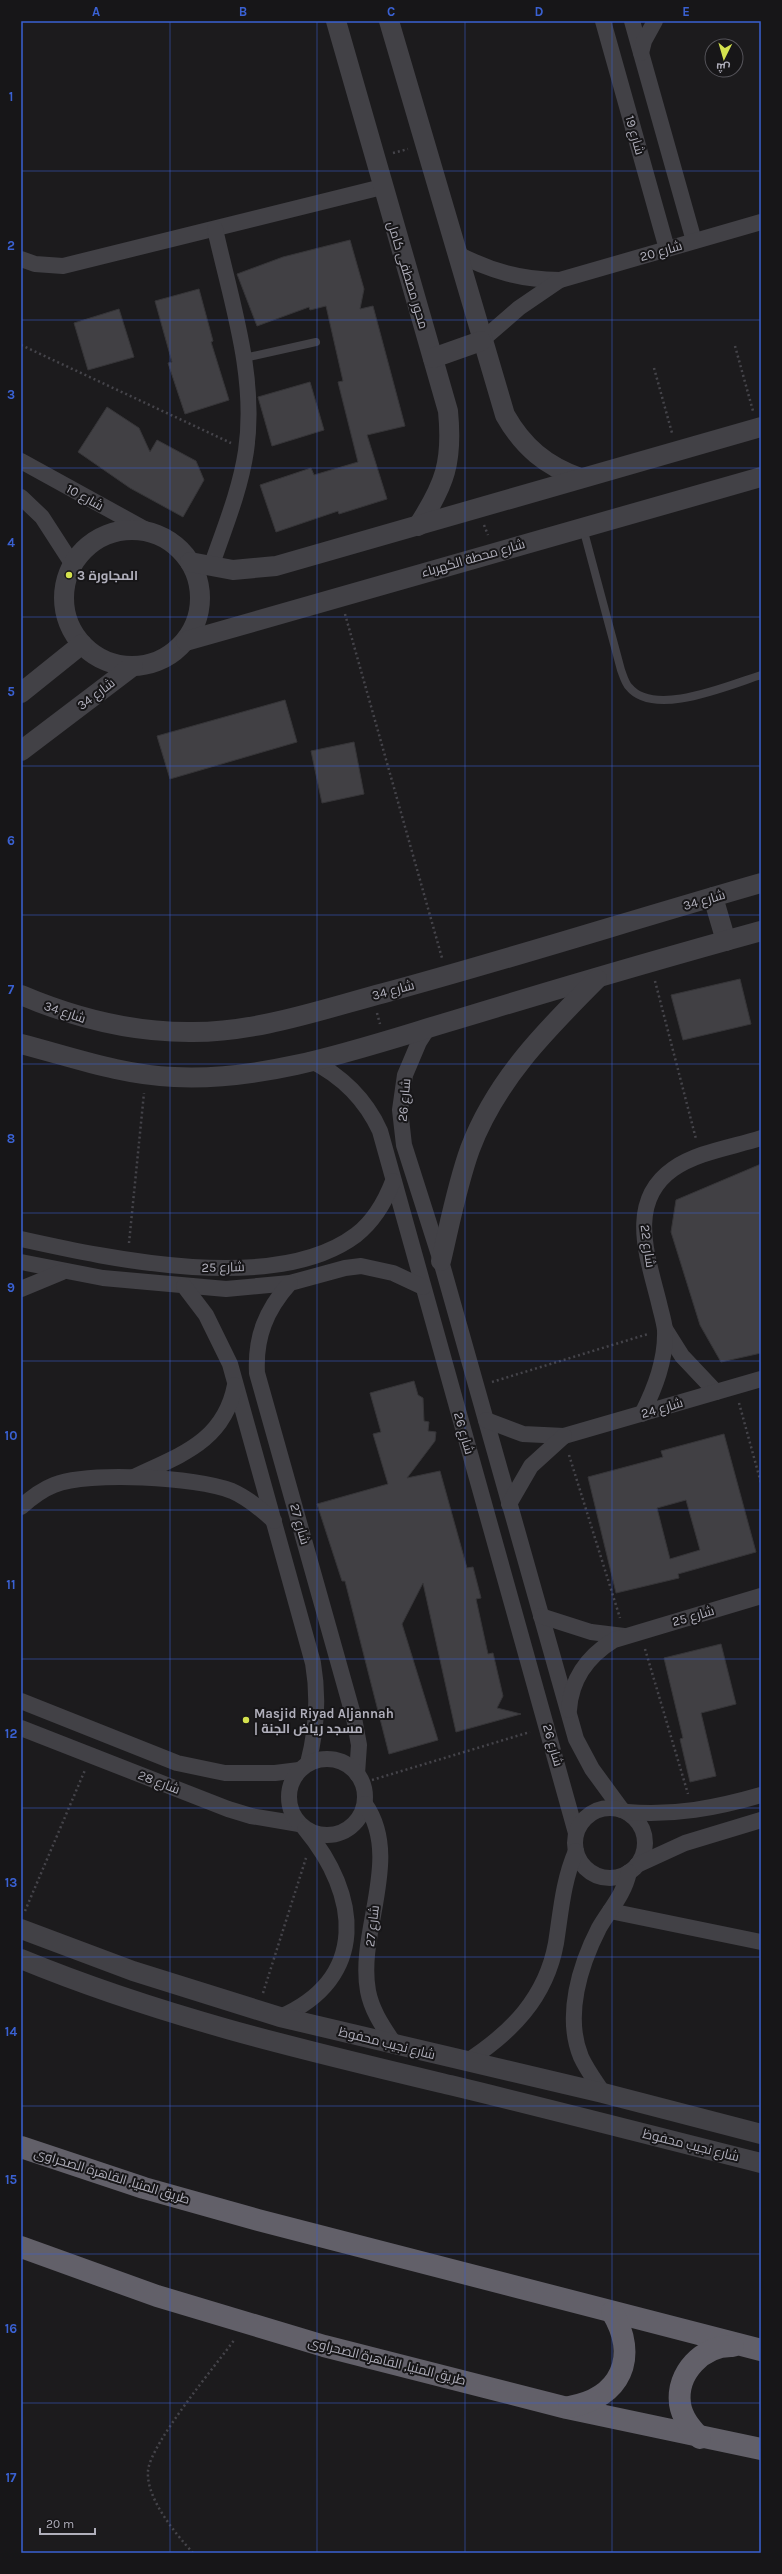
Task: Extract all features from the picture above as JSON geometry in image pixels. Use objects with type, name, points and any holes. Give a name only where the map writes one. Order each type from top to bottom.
[{"type":"highway","name":"طريق المنيا, القاهرة الصحراوى","points":[[21,2147],[144,2188],[258,2220],[753,2348]]},
{"type":"highway","name":"طريق المنيا, القاهرة الصحراوى","points":[[21,2247],[246,2324],[567,2408],[700,2438],[761,2449]]},
{"type":"highway","points":[[567,2408],[592,2401],[603,2395],[616,2382],[624,2364],[625,2346],[621,2328],[612,2312]]},
{"type":"highway","points":[[700,2438],[687,2423],[680,2404],[681,2384],[690,2366],[705,2352],[724,2346],[753,2348]]},
{"type":"street","name":"محور مصطفى كامل","points":[[336,21],[382,186],[448,411],[450,453],[439,494],[418,526]]},
{"type":"street","points":[[389,21],[498,396],[515,432],[544,461],[561,471],[580,478]]},
{"type":"street","name":"شارع 19","points":[[603,21],[667,249]]},
{"type":"street","points":[[632,21],[694,241]]},
{"type":"street","points":[[641,53],[644,41],[655,21]]},
{"type":"street","points":[[21,259],[35,264],[63,266],[382,186]]},
{"type":"street","name":"شارع 20","points":[[456,253],[506,275],[542,280],[560,280],[761,222]]},
{"type":"street","points":[[211,567],[240,480],[246,450],[248,419],[244,358],[215,229]]},
{"type":"street","name":"شارع 20","points":[[481,341],[519,308],[560,280]]},
{"type":"street","points":[[433,358],[481,341]]},
{"type":"street","points":[[190,562],[211,567],[254,569],[276,566],[759,428]]},
{"type":"street","name":"شارع 10","points":[[21,461],[150,532]]},
{"type":"street","name":"شارع محطة الكهرباء","points":[[186,641],[761,477]]},
{"type":"street","points":[[21,498],[42,517],[73,565]]},
{"type":"street","points":[[128,530],[150,532],[166,539],[179,549],[190,562],[198,581],[200,602],[196,622],[186,641],[171,654],[153,663],[133,666],[114,664],[103,659],[82,644],[68,620],[64,598],[66,581],[73,565],[87,548],[106,536],[128,530]]},
{"type":"street","points":[[21,693],[82,644]]},
{"type":"street","name":"شارع 34","points":[[21,751],[133,666]]},
{"type":"street","name":"شارع 34","points":[[21,995],[58,1011],[96,1022],[188,1032],[231,1030],[287,1019],[447,976],[761,883]]},
{"type":"street","points":[[713,897],[726,941]]},
{"type":"street","points":[[21,1044],[83,1062],[146,1075],[175,1077],[230,1075],[271,1070],[428,1028],[761,931]]},
{"type":"street","points":[[441,1260],[462,1176],[482,1123],[495,1098],[527,1051],[599,977]]},
{"type":"street","name":"شارع 26","points":[[428,1028],[413,1053],[405,1075],[400,1110],[404,1145],[441,1260],[576,1739],[592,1769],[625,1811]]},
{"type":"street","name":"شارع 26","points":[[310,1060],[338,1076],[362,1099],[372,1114],[384,1149],[548,1727],[576,1833]]},
{"type":"street","name":"شارع 22","points":[[716,1392],[682,1356],[665,1329],[643,1234],[645,1210],[649,1198],[663,1178],[682,1163],[700,1156],[761,1138]]},
{"type":"street","points":[[384,1149],[404,1145]]},
{"type":"street","name":"شارع 25","points":[[21,1239],[127,1261],[199,1268],[278,1263],[312,1255],[343,1244],[356,1234],[379,1210],[393,1181]]},
{"type":"street","points":[[312,1255],[316,1276]]},
{"type":"street","name":"شارع 25","points":[[21,1262],[62,1272],[184,1286],[248,1288],[290,1283],[345,1268],[361,1266],[393,1273],[423,1287]]},
{"type":"street","points":[[21,1289],[62,1272]]},
{"type":"street","name":"شارع 27","points":[[290,1283],[269,1309],[262,1324],[257,1351],[257,1373],[357,1731],[360,1778]]},
{"type":"street","name":"شارع 27","points":[[184,1286],[215,1330],[236,1381],[313,1663],[318,1703],[316,1724],[303,1767]]},
{"type":"street","name":"شارع 22","points":[[642,1414],[656,1381],[661,1364],[665,1329]]},
{"type":"street","points":[[132,1478],[192,1449],[204,1440],[223,1419],[230,1406],[236,1381],[257,1373]]},
{"type":"street","name":"شارع 24","points":[[486,1420],[523,1434],[564,1436],[761,1379]]},
{"type":"street","name":"شارع 24","points":[[509,1504],[531,1466],[564,1436]]},
{"type":"street","points":[[21,1507],[41,1491],[67,1481],[132,1478],[194,1482],[214,1486],[247,1499],[274,1521]]},
{"type":"street","points":[[504,1575],[527,1567]]},
{"type":"street","name":"شارع 25","points":[[569,1716],[573,1689],[585,1664],[603,1647],[633,1634],[761,1596]]},
{"type":"street","name":"شارع 25","points":[[541,1616],[591,1632],[633,1634]]},
{"type":"street","points":[[313,1663],[337,1656]]},
{"type":"street","name":"شارع 28","points":[[21,1701],[177,1763],[201,1769],[250,1774],[303,1767]]},
{"type":"street","name":"شارع 28","points":[[21,1728],[228,1809],[305,1830]]},
{"type":"street","points":[[76,1750],[86,1728]]},
{"type":"street","points":[[318,1759],[340,1761],[360,1778],[365,1804],[358,1819],[346,1830],[324,1835],[305,1830],[289,1807],[288,1797],[293,1778],[303,1767],[318,1759]]},
{"type":"street","points":[[466,2062],[503,2036],[518,2021],[542,1986],[555,1944],[565,1881],[576,1851],[576,1833],[583,1821],[594,1811],[603,1808],[650,1814],[693,1812],[761,1795]]},
{"type":"street","points":[[576,1851],[583,1865],[596,1875],[613,1877],[633,1869],[685,1843],[758,1823],[744,1800]]},
{"type":"street","name":"شارع 27","points":[[365,1804],[377,1824],[381,1847],[367,1966],[368,1990],[375,2012],[395,2045]]},
{"type":"street","points":[[603,2093],[581,2057],[576,2038],[574,2018],[576,1998],[585,1961],[600,1927],[622,1893],[633,1869],[642,1856],[644,1836],[641,1826],[625,1811]]},
{"type":"street","name":"شارع 27","points":[[280,2017],[307,2003],[329,1983],[343,1955],[346,1938],[347,1915],[341,1887],[328,1860],[305,1830]]},
{"type":"street","points":[[610,1911],[761,1942]]},
{"type":"street","name":"شارع نجيب محفوظ","points":[[23,1921],[133,1971],[280,2017],[466,2062],[603,2093],[761,2134]]},
{"type":"street","name":"شارع نجيب محفوظ","points":[[21,1959],[121,1997],[194,2021],[297,2049],[761,2162]]},
{"type":"lane","points":[[244,358],[316,342]]},
{"type":"lane","points":[[583,527],[621,670],[628,687],[640,696],[657,701],[684,698],[761,675]]},
{"type":"path","points":[[374,158],[424,144]]},
{"type":"path","points":[[21,345],[246,450]]},
{"type":"path","points":[[735,346],[759,428]]},
{"type":"path","points":[[654,368],[677,451]]},
{"type":"path","points":[[479,508],[493,553]]},
{"type":"path","points":[[340,596],[447,976]]},
{"type":"path","points":[[650,963],[700,1156]]},
{"type":"path","points":[[372,996],[385,1040]]},
{"type":"path","points":[[127,1261],[146,1075]]},
{"type":"path","points":[[476,1386],[665,1329]]},
{"type":"path","points":[[734,1387],[761,1483]]},
{"type":"path","points":[[564,1436],[693,1812]]},
{"type":"path","points":[[360,1778],[548,1727]]},
{"type":"path","points":[[23,1921],[91,1755]]},
{"type":"path","points":[[258,2010],[305,1830]]},
{"type":"path","points":[[192,2553],[162,2513],[151,2489],[148,2471],[153,2455],[165,2434],[246,2324]]},
{"type":"building","points":[[350,240],[364,289],[360,309],[373,306],[405,426],[367,435],[387,499],[339,514],[338,511],[276,532],[260,485],[311,468],[314,475],[358,462],[338,382],[343,381],[326,306],[310,310],[309,307],[257,326],[237,274],[283,257]]},
{"type":"building","points":[[199,289],[213,341],[211,342],[229,400],[185,414],[168,363],[172,362],[155,301]]},
{"type":"building","points":[[119,309],[134,357],[88,370],[74,323]]},
{"type":"building","points":[[310,382],[324,430],[272,446],[258,397]]},
{"type":"building","points":[[107,407],[139,428],[150,452],[157,440],[196,461],[204,480],[183,517],[130,488],[78,452]]},
{"type":"building","points":[[285,700],[297,742],[170,779],[157,736]]},
{"type":"building","points":[[354,742],[364,794],[322,803],[311,751]]},
{"type":"building","points":[[740,979],[751,1024],[683,1040],[671,995]]},
{"type":"building","points":[[761,1164],[761,1353],[721,1362],[700,1325],[671,1232],[676,1200]]},
{"type":"building","points":[[414,1381],[418,1395],[423,1398],[424,1421],[429,1422],[428,1431],[436,1432],[435,1441],[407,1478],[440,1471],[467,1568],[473,1567],[481,1598],[476,1599],[488,1654],[493,1653],[503,1696],[497,1708],[521,1714],[456,1732],[423,1583],[402,1624],[438,1740],[389,1754],[345,1581],[342,1581],[317,1504],[388,1484],[373,1434],[381,1432],[370,1393]]},
{"type":"building","points":[[724,1434],[756,1552],[678,1574],[679,1578],[616,1593],[588,1477],[663,1457],[661,1451]],"holes":[[[686,1500],[700,1550],[670,1559],[657,1508]]]},
{"type":"building","points":[[721,1644],[736,1704],[701,1713],[716,1776],[690,1782],[680,1739],[683,1738],[664,1658]]},
{"type":"place","name":"المجاورة 3","points":[[69,575]]},
{"type":"place","name":"Masjid Riyad Aljannah | مسجد رياض الجنة","points":[[246,1720]]}]
